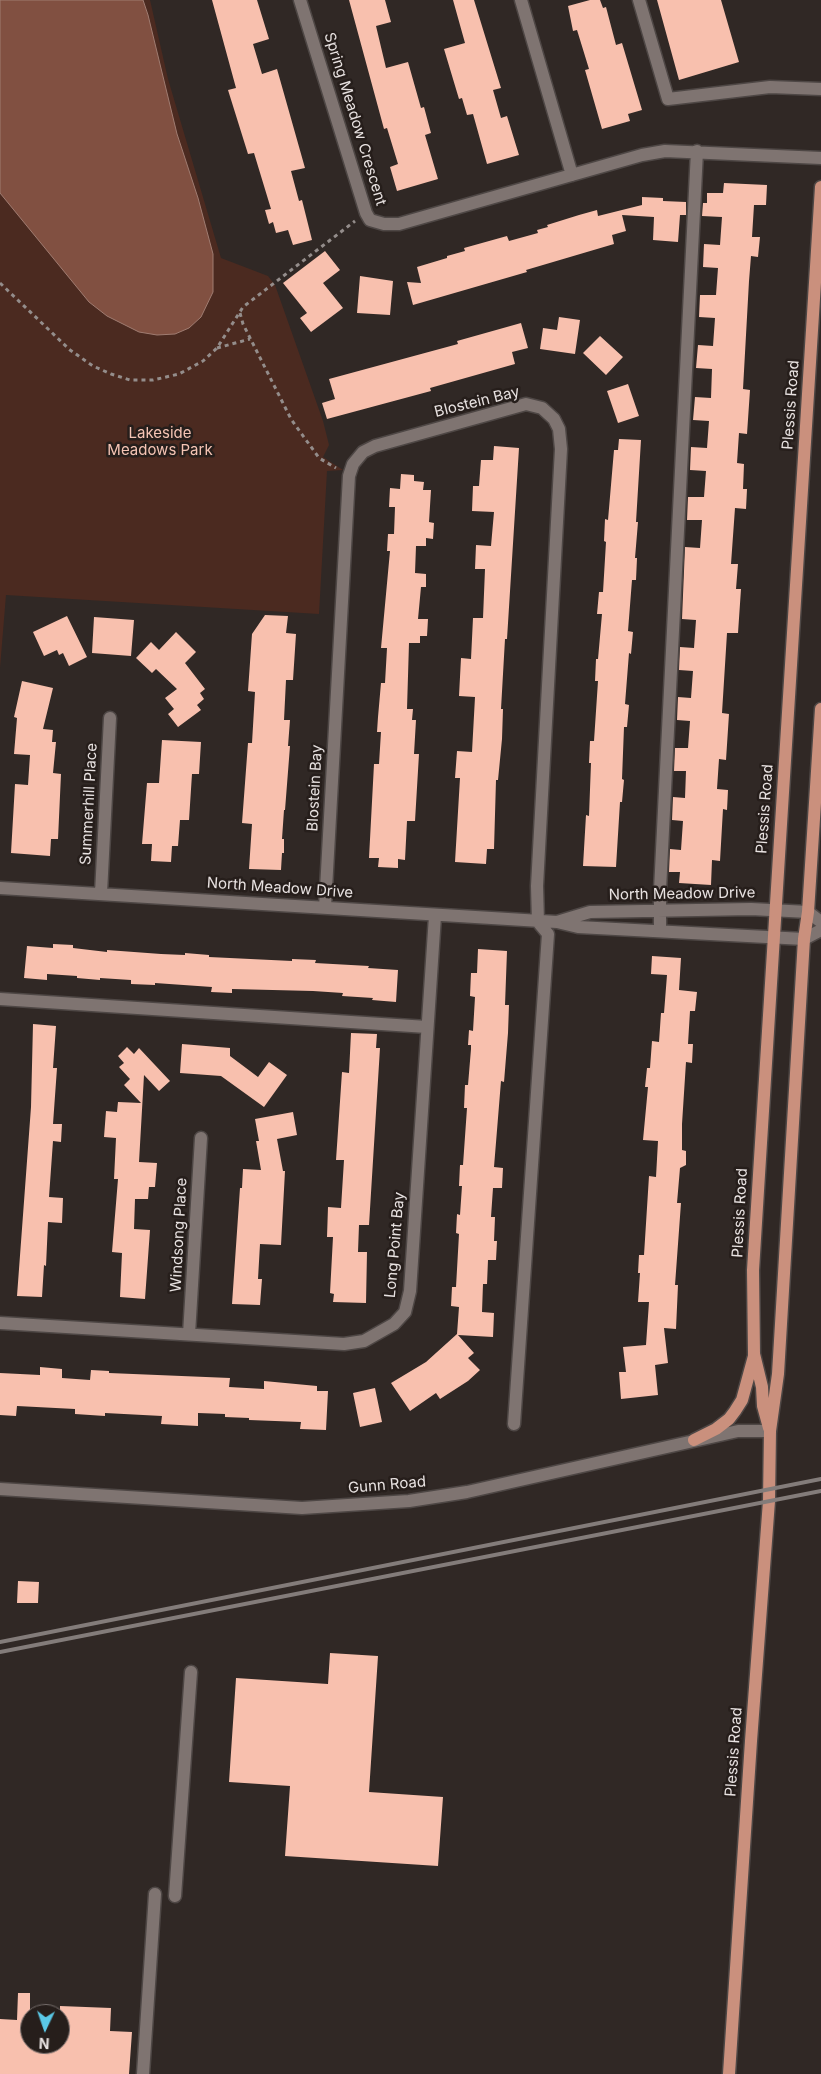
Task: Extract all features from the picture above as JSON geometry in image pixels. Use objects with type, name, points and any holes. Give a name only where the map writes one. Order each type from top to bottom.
[{"type":"main road","name":"Plessis Road","points":[[770,1431],[763,1406],[762,1387],[754,1354],[753,1270],[821,187]]},
{"type":"main road","name":"Plessis Road","points":[[730,2074],[750,1741],[769,1501],[770,1431],[778,1374],[804,939],[808,912],[821,709]]},
{"type":"main road","points":[[694,1440],[729,1420],[736,1411],[742,1400],[754,1354]]},
{"type":"street","name":"Spring Meadow Crescent","points":[[300,0],[366,213],[370,220],[384,224],[399,224],[642,155],[666,151],[821,158]]},
{"type":"street","points":[[521,0],[572,175]]},
{"type":"street","points":[[639,0],[668,99],[770,87],[821,89]]},
{"type":"street","points":[[660,932],[660,890],[697,152]]},
{"type":"street","name":"Blostein Bay","points":[[325,908],[349,476],[353,464],[363,452],[375,446],[526,404],[542,408],[554,419],[559,429],[561,449],[537,886],[538,922]]},
{"type":"street","name":"Summerhill Place","points":[[100,893],[110,718]]},
{"type":"street","name":"North Meadow Drive","points":[[0,888],[557,922],[578,928],[804,939]]},
{"type":"street","name":"North Meadow Drive","points":[[557,922],[590,912],[660,909],[775,909],[808,912]]},
{"type":"street","points":[[808,912],[821,922]]},
{"type":"street","name":"Long Point Bay","points":[[0,1323],[344,1344],[364,1341],[376,1336],[394,1324],[405,1312],[410,1291],[436,916]]},
{"type":"street","points":[[514,1424],[548,934],[538,922]]},
{"type":"street","points":[[804,939],[821,930]]},
{"type":"street","points":[[0,999],[427,1027]]},
{"type":"street","name":"Windsong Place","points":[[189,1334],[201,1138]]},
{"type":"street","name":"Gunn Road","points":[[0,1489],[302,1508],[399,1502],[467,1492],[738,1431],[770,1431]]},
{"type":"street","points":[[175,1896],[191,1672]]},
{"type":"street","points":[[143,2074],[155,1894]]},
{"type":"path","points":[[0,283],[70,350],[93,366],[130,380],[153,380],[179,374],[203,361],[217,348],[243,307],[366,213]]},
{"type":"path","points":[[240,312],[250,339],[291,419],[319,458],[349,476]]},
{"type":"path","points":[[217,348],[250,339]]},
{"type":"green space","name":"Lakeside Meadows Park","points":[[0,0],[150,0],[168,79],[221,258],[268,276],[275,285],[323,421],[329,445],[323,457],[343,470],[327,471],[319,614],[6,595],[0,668]]},
{"type":"shaded area","points":[[0,0],[143,0],[177,134],[198,198],[213,254],[213,292],[201,317],[189,328],[175,334],[157,335],[139,332],[107,316],[89,302],[0,193]]},
{"type":"building","points":[[212,0],[257,0],[269,39],[253,44],[262,74],[277,69],[305,168],[291,171],[299,201],[302,200],[312,240],[293,245],[288,230],[276,233],[273,222],[269,224],[265,210],[271,209],[254,153],[248,154],[228,90],[236,88]]},
{"type":"building","points":[[349,0],[385,0],[391,22],[376,26],[386,68],[408,62],[421,108],[424,107],[431,133],[425,135],[438,179],[397,191],[390,167],[398,164],[387,128],[384,129]]},
{"type":"building","points":[[453,0],[474,0],[501,88],[493,90],[501,118],[507,116],[519,155],[487,164],[473,114],[467,115],[462,98],[459,99],[444,49],[465,43]]},
{"type":"building","points":[[590,0],[600,0],[603,8],[606,7],[616,45],[622,43],[642,110],[628,114],[630,121],[602,129],[585,70],[589,69],[577,30],[573,31],[568,6]]},
{"type":"building","points":[[657,0],[721,0],[739,62],[679,80]]},
{"type":"building","points":[[724,183],[767,185],[766,205],[754,205],[752,237],[760,237],[758,257],[751,256],[743,389],[750,390],[747,434],[739,433],[737,463],[744,464],[743,489],[747,489],[746,509],[735,508],[731,564],[738,564],[736,589],[741,589],[738,633],[727,633],[722,713],[729,714],[726,760],[719,759],[717,789],[728,790],[727,810],[723,809],[720,861],[712,860],[711,885],[679,883],[680,872],[669,872],[670,849],[681,850],[683,821],[672,820],[673,797],[685,798],[686,771],[674,771],[675,748],[688,748],[690,721],[677,720],[678,697],[691,698],[693,671],[679,670],[680,647],[694,648],[696,620],[682,619],[685,547],[700,548],[702,520],[687,520],[688,497],[704,497],[706,471],[690,470],[691,447],[707,448],[709,421],[693,420],[695,397],[711,398],[712,369],[696,368],[698,345],[713,346],[715,318],[699,317],[700,295],[716,295],[718,268],[703,267],[704,244],[720,245],[722,217],[702,216],[703,203],[707,203],[707,193],[723,193]]},
{"type":"building","points":[[642,197],[663,198],[663,201],[686,202],[686,215],[680,215],[678,242],[653,240],[654,217],[622,215],[626,231],[612,235],[614,244],[526,270],[527,272],[413,305],[407,282],[421,283],[417,267],[465,251],[464,248],[507,236],[509,241],[538,233],[537,230],[548,227],[547,225],[597,210],[598,216],[642,205]]},
{"type":"building","points":[[325,251],[340,270],[323,283],[343,308],[311,332],[300,318],[307,313],[283,283]]},
{"type":"building","points":[[360,276],[393,281],[390,315],[357,313]]},
{"type":"building","points":[[559,317],[580,320],[575,354],[540,349],[543,328],[557,330]]},
{"type":"building","points":[[521,323],[528,348],[512,352],[515,364],[430,388],[431,391],[327,419],[322,403],[335,399],[329,379],[458,344],[457,341]]},
{"type":"building","points":[[600,336],[623,357],[606,375],[583,353]]},
{"type":"building","points":[[628,384],[639,416],[618,423],[607,391]]},
{"type":"building","points":[[619,439],[641,440],[636,522],[638,522],[635,558],[637,558],[636,580],[632,580],[628,631],[633,632],[631,654],[629,653],[625,704],[629,705],[627,727],[624,727],[622,779],[624,780],[622,802],[620,802],[616,867],[583,866],[586,815],[589,816],[590,741],[594,741],[598,681],[595,681],[596,659],[598,659],[602,614],[597,614],[599,592],[603,592],[606,542],[604,541],[605,519],[608,520],[614,450],[618,450]]},
{"type":"building","points":[[494,446],[519,448],[507,639],[505,639],[501,709],[503,709],[502,739],[498,780],[496,780],[494,849],[487,849],[486,864],[455,862],[460,778],[455,778],[457,751],[472,752],[475,697],[459,696],[461,658],[471,659],[473,618],[483,618],[485,569],[475,569],[476,545],[491,546],[494,512],[472,511],[473,486],[479,486],[481,460],[493,460]]},
{"type":"building","points":[[401,474],[414,475],[414,481],[424,482],[423,490],[431,490],[429,522],[434,523],[433,539],[426,538],[426,546],[416,546],[415,573],[426,574],[426,587],[421,587],[418,619],[428,619],[427,636],[420,636],[420,643],[409,643],[407,709],[413,709],[412,720],[416,720],[414,754],[419,754],[415,821],[407,821],[405,860],[398,859],[398,868],[378,867],[379,858],[369,858],[374,764],[379,764],[381,732],[377,732],[381,683],[385,683],[387,648],[381,648],[390,551],[387,551],[388,534],[394,534],[395,507],[389,507],[390,488],[400,489]]},
{"type":"building","points":[[265,615],[288,616],[286,633],[296,634],[293,680],[286,680],[284,720],[290,720],[288,746],[290,746],[282,839],[284,839],[284,853],[282,853],[281,870],[249,869],[252,824],[242,823],[248,743],[252,743],[255,692],[248,691],[252,634]]},
{"type":"building","points":[[67,616],[87,657],[69,666],[63,653],[59,655],[57,650],[44,656],[33,632]]},
{"type":"building","points":[[94,617],[134,620],[131,656],[92,653]]},
{"type":"building","points":[[176,632],[196,652],[185,663],[205,689],[200,693],[204,699],[197,705],[201,710],[178,727],[168,714],[174,709],[165,698],[177,689],[156,669],[152,673],[136,658],[151,642],[159,650]]},
{"type":"building","points":[[22,681],[53,688],[43,729],[53,730],[52,742],[56,742],[53,773],[61,774],[58,839],[51,839],[50,856],[11,853],[15,784],[28,785],[30,755],[14,754],[17,718],[14,717]]},
{"type":"building","points":[[162,740],[201,742],[199,774],[192,774],[189,820],[180,820],[178,846],[172,846],[171,862],[151,861],[152,844],[142,844],[147,783],[159,783]]},
{"type":"building","points":[[53,944],[73,945],[73,948],[107,952],[107,950],[185,955],[185,953],[209,955],[209,957],[292,961],[292,959],[316,960],[315,963],[369,966],[368,968],[398,970],[396,1002],[342,996],[343,993],[313,991],[232,989],[232,993],[211,992],[212,987],[155,983],[155,985],[131,984],[131,980],[100,978],[100,980],[77,978],[77,976],[47,974],[47,980],[24,978],[27,946],[53,948]]},
{"type":"building","points":[[478,949],[507,951],[505,1005],[509,1005],[508,1033],[504,1082],[501,1081],[494,1167],[503,1168],[502,1188],[493,1188],[491,1217],[495,1217],[494,1241],[497,1241],[496,1260],[488,1260],[487,1284],[483,1284],[482,1312],[494,1313],[493,1337],[458,1335],[474,1353],[468,1358],[480,1370],[468,1381],[440,1399],[436,1393],[410,1411],[391,1383],[426,1362],[457,1334],[459,1307],[451,1306],[452,1287],[456,1287],[459,1234],[456,1233],[457,1214],[460,1215],[462,1186],[459,1186],[460,1165],[463,1165],[467,1108],[464,1108],[465,1085],[468,1085],[471,1049],[471,1045],[468,1045],[469,1030],[473,1031],[475,997],[470,996],[471,973],[477,973]]},
{"type":"building","points":[[652,956],[681,958],[679,990],[697,992],[695,1011],[690,1011],[688,1044],[693,1044],[692,1063],[686,1062],[682,1124],[682,1150],[686,1151],[686,1165],[680,1168],[677,1203],[681,1203],[675,1285],[678,1285],[676,1329],[664,1328],[668,1363],[655,1365],[658,1395],[621,1399],[619,1372],[626,1372],[623,1347],[646,1345],[649,1302],[638,1302],[639,1255],[644,1255],[649,1176],[656,1177],[658,1141],[643,1140],[648,1087],[645,1087],[647,1068],[650,1068],[652,1041],[659,1042],[661,1013],[664,1013],[667,975],[651,974]]},
{"type":"building","points":[[33,1024],[56,1026],[53,1068],[57,1068],[53,1124],[62,1124],[61,1142],[53,1141],[49,1197],[63,1198],[62,1223],[48,1222],[46,1266],[44,1265],[42,1297],[17,1296],[31,1107]]},
{"type":"building","points":[[351,1033],[377,1034],[376,1048],[380,1048],[369,1225],[359,1225],[358,1252],[367,1252],[366,1303],[333,1302],[334,1294],[330,1293],[333,1237],[327,1237],[328,1207],[341,1208],[344,1160],[336,1160],[342,1072],[349,1073]]},
{"type":"building","points":[[182,1044],[230,1048],[230,1056],[258,1077],[269,1062],[287,1075],[264,1107],[221,1076],[180,1073]]},
{"type":"building","points":[[127,1047],[134,1054],[139,1048],[170,1081],[159,1091],[144,1075],[139,1162],[157,1163],[155,1187],[149,1187],[148,1199],[135,1199],[134,1229],[150,1230],[145,1299],[120,1297],[122,1253],[112,1252],[118,1179],[114,1179],[116,1138],[104,1137],[106,1111],[117,1112],[118,1102],[141,1103],[124,1085],[130,1079],[119,1067],[124,1063],[118,1056]]},
{"type":"building","points":[[293,1112],[297,1135],[277,1139],[283,1171],[285,1171],[281,1245],[260,1244],[258,1279],[262,1279],[260,1305],[232,1304],[243,1169],[261,1170],[256,1141],[259,1141],[255,1119]]},
{"type":"building","points":[[40,1367],[62,1369],[62,1378],[90,1380],[91,1370],[109,1371],[109,1373],[230,1378],[229,1387],[264,1389],[264,1381],[317,1386],[317,1391],[328,1391],[326,1430],[300,1429],[301,1422],[249,1420],[249,1418],[225,1417],[225,1414],[198,1413],[198,1426],[161,1424],[162,1416],[105,1413],[105,1416],[75,1414],[75,1409],[17,1406],[16,1416],[0,1415],[0,1373],[40,1375]]},
{"type":"building","points":[[375,1388],[382,1422],[360,1427],[353,1393]]},
{"type":"building","points":[[18,1581],[39,1582],[38,1603],[17,1603]]},
{"type":"building","points":[[330,1653],[378,1656],[369,1792],[443,1797],[438,1866],[285,1856],[290,1786],[229,1782],[236,1678],[328,1684]]},
{"type":"building","points":[[18,1993],[30,1993],[30,2004],[20,2004],[20,2054],[70,2054],[70,2006],[111,2008],[110,2031],[132,2032],[129,2074],[0,2074],[0,2019],[17,2020]]},
{"type":"railway","points":[[0,1642],[821,1479]]},
{"type":"railway","points":[[0,1652],[821,1491]]}]
